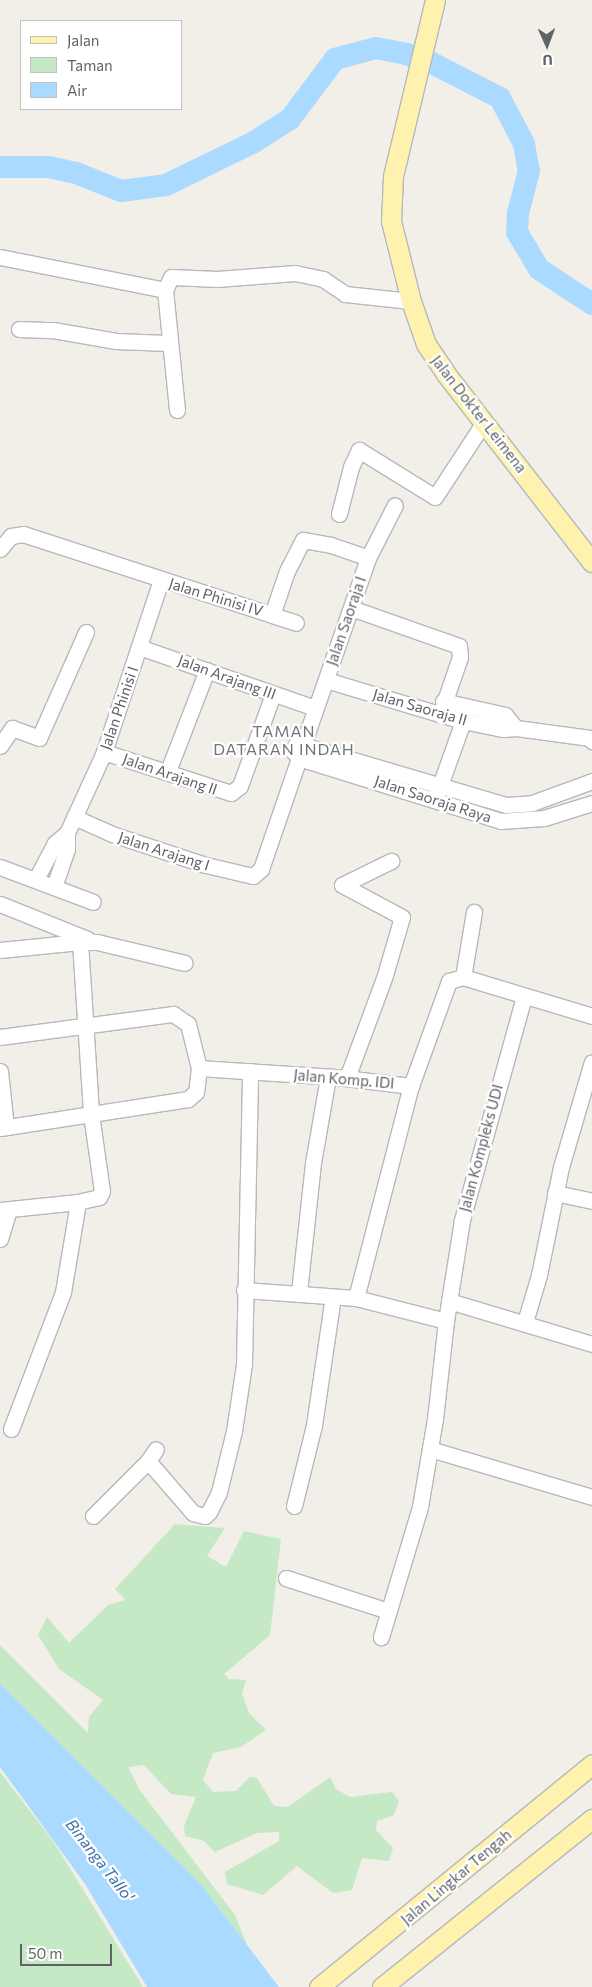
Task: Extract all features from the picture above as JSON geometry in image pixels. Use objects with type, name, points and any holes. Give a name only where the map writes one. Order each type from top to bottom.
[{"type":"main road","name":"Jalan Dokter Leimena","points":[[435,0],[419,73],[396,162],[392,206],[391,221],[411,301],[426,344],[592,562]]},
{"type":"main road","name":"Jalan Lingkar Tengah","points":[[320,1986],[592,1764]]},
{"type":"main road","points":[[382,1987],[592,1819]]},
{"type":"street","points":[[0,257],[165,290]]},
{"type":"street","points":[[177,410],[168,343],[165,290],[171,277],[217,279],[294,273],[323,279],[344,294],[411,301]]},
{"type":"street","points":[[19,329],[53,330],[116,341],[168,343]]},
{"type":"street","points":[[339,514],[351,467],[359,450],[435,497],[484,422]]},
{"type":"street","name":"Jalan Saoraja I","points":[[256,875],[261,869],[304,751],[315,708],[368,558],[395,504]]},
{"type":"street","name":"Jalan Phinisi IV","points":[[0,550],[11,536],[23,534],[272,615],[290,563],[303,540],[331,545],[368,558]]},
{"type":"street","name":"Jalan Phinisi I","points":[[54,887],[67,849],[67,833],[104,752],[161,580]]},
{"type":"street","points":[[350,608],[459,646],[460,657],[441,708]]},
{"type":"street","points":[[272,615],[296,623]]},
{"type":"street","points":[[0,746],[12,728],[39,738],[86,632]]},
{"type":"street","name":"Jalan Arajang III","points":[[139,647],[315,708]]},
{"type":"street","points":[[168,771],[207,670]]},
{"type":"street","name":"Jalan Saoraja II","points":[[326,680],[441,708],[505,715],[516,728]]},
{"type":"street","name":"Jalan Arajang II","points":[[104,752],[168,771],[224,794],[235,792],[246,770],[273,694]]},
{"type":"street","name":"Jalan Saoraja II","points":[[441,708],[463,721],[503,729],[516,728],[590,738],[592,741]]},
{"type":"street","points":[[434,800],[463,721]]},
{"type":"street","name":"Jalan Saoraja Raya","points":[[304,751],[440,785],[506,805],[532,803],[592,781]]},
{"type":"street","name":"Jalan Saoraja Raya","points":[[304,751],[434,800],[501,821],[544,818],[592,803]]},
{"type":"street","points":[[501,821],[506,805]]},
{"type":"street","name":"Jalan Arajang I","points":[[74,818],[112,834],[206,865],[244,876],[256,875]]},
{"type":"street","name":"Jalan Phinisi I","points":[[36,879],[55,843],[67,833]]},
{"type":"street","points":[[347,1078],[385,975],[402,917],[342,884],[391,861]]},
{"type":"street","points":[[0,867],[93,902]]},
{"type":"street","points":[[0,904],[86,942],[185,963]]},
{"type":"street","points":[[474,912],[463,977],[592,1016]]},
{"type":"street","points":[[0,950],[86,942]]},
{"type":"street","points":[[0,1239],[4,1209],[78,1202],[99,1197],[102,1192],[91,1114],[84,1025],[86,942]]},
{"type":"street","name":"Jalan Komp. IDI","points":[[199,1068],[347,1078],[411,1086],[444,990],[452,978],[463,977]]},
{"type":"street","name":"Jalan Kompleks UDI","points":[[380,1637],[420,1507],[462,1220],[524,997]]},
{"type":"street","points":[[0,1037],[176,1014],[188,1024],[199,1068],[196,1092],[191,1097],[3,1127],[0,1071]]},
{"type":"street","points":[[525,1322],[539,1276],[555,1193],[592,1062]]},
{"type":"street","points":[[93,1516],[152,1455],[193,1513],[205,1516],[219,1492],[242,1390],[250,1072]]},
{"type":"street","points":[[299,1292],[313,1162],[328,1077]]},
{"type":"street","points":[[356,1298],[411,1086]]},
{"type":"street","points":[[555,1193],[592,1201]]},
{"type":"street","points":[[11,1429],[63,1292],[78,1202]]},
{"type":"street","points":[[244,1290],[299,1292],[356,1298],[446,1321]]},
{"type":"street","points":[[294,1506],[314,1425],[333,1297]]},
{"type":"street","points":[[449,1301],[525,1322],[592,1344]]},
{"type":"street","points":[[430,1449],[592,1497]]},
{"type":"street","points":[[286,1578],[388,1611]]},
{"type":"green space","points":[[175,1524],[225,1528],[207,1556],[226,1567],[244,1531],[281,1539],[270,1635],[224,1674],[229,1679],[246,1680],[242,1694],[249,1713],[266,1730],[241,1747],[213,1753],[203,1780],[213,1792],[236,1791],[250,1777],[257,1778],[274,1806],[288,1807],[330,1777],[336,1789],[350,1797],[392,1792],[399,1801],[394,1815],[377,1821],[376,1830],[393,1848],[389,1861],[362,1858],[352,1890],[333,1893],[297,1866],[263,1895],[227,1884],[225,1872],[279,1841],[279,1832],[257,1833],[215,1852],[204,1841],[185,1836],[184,1826],[196,1797],[171,1794],[144,1765],[128,1767],[139,1789],[235,1915],[247,1945],[202,1886],[0,1684],[0,1645],[88,1733],[89,1717],[103,1700],[59,1669],[38,1635],[47,1617],[69,1643],[108,1605],[126,1600],[115,1589]]},
{"type":"green space","points":[[0,1772],[53,1841],[143,1987],[0,1987]]},
{"type":"water","name":"Binanga Tallo'","points":[[0,1684],[202,1886],[279,1987],[147,1987],[85,1884],[0,1767]]},
{"type":"waterway","points":[[0,167],[48,167],[76,173],[121,191],[166,185],[254,142],[290,119],[335,59],[376,48],[406,54],[432,63],[500,98],[524,144],[529,171],[518,213],[517,232],[539,269],[592,304]]},
{"type":"district","name":"TAMAN DATARAN INDAH","points":[[284,740]]}]
